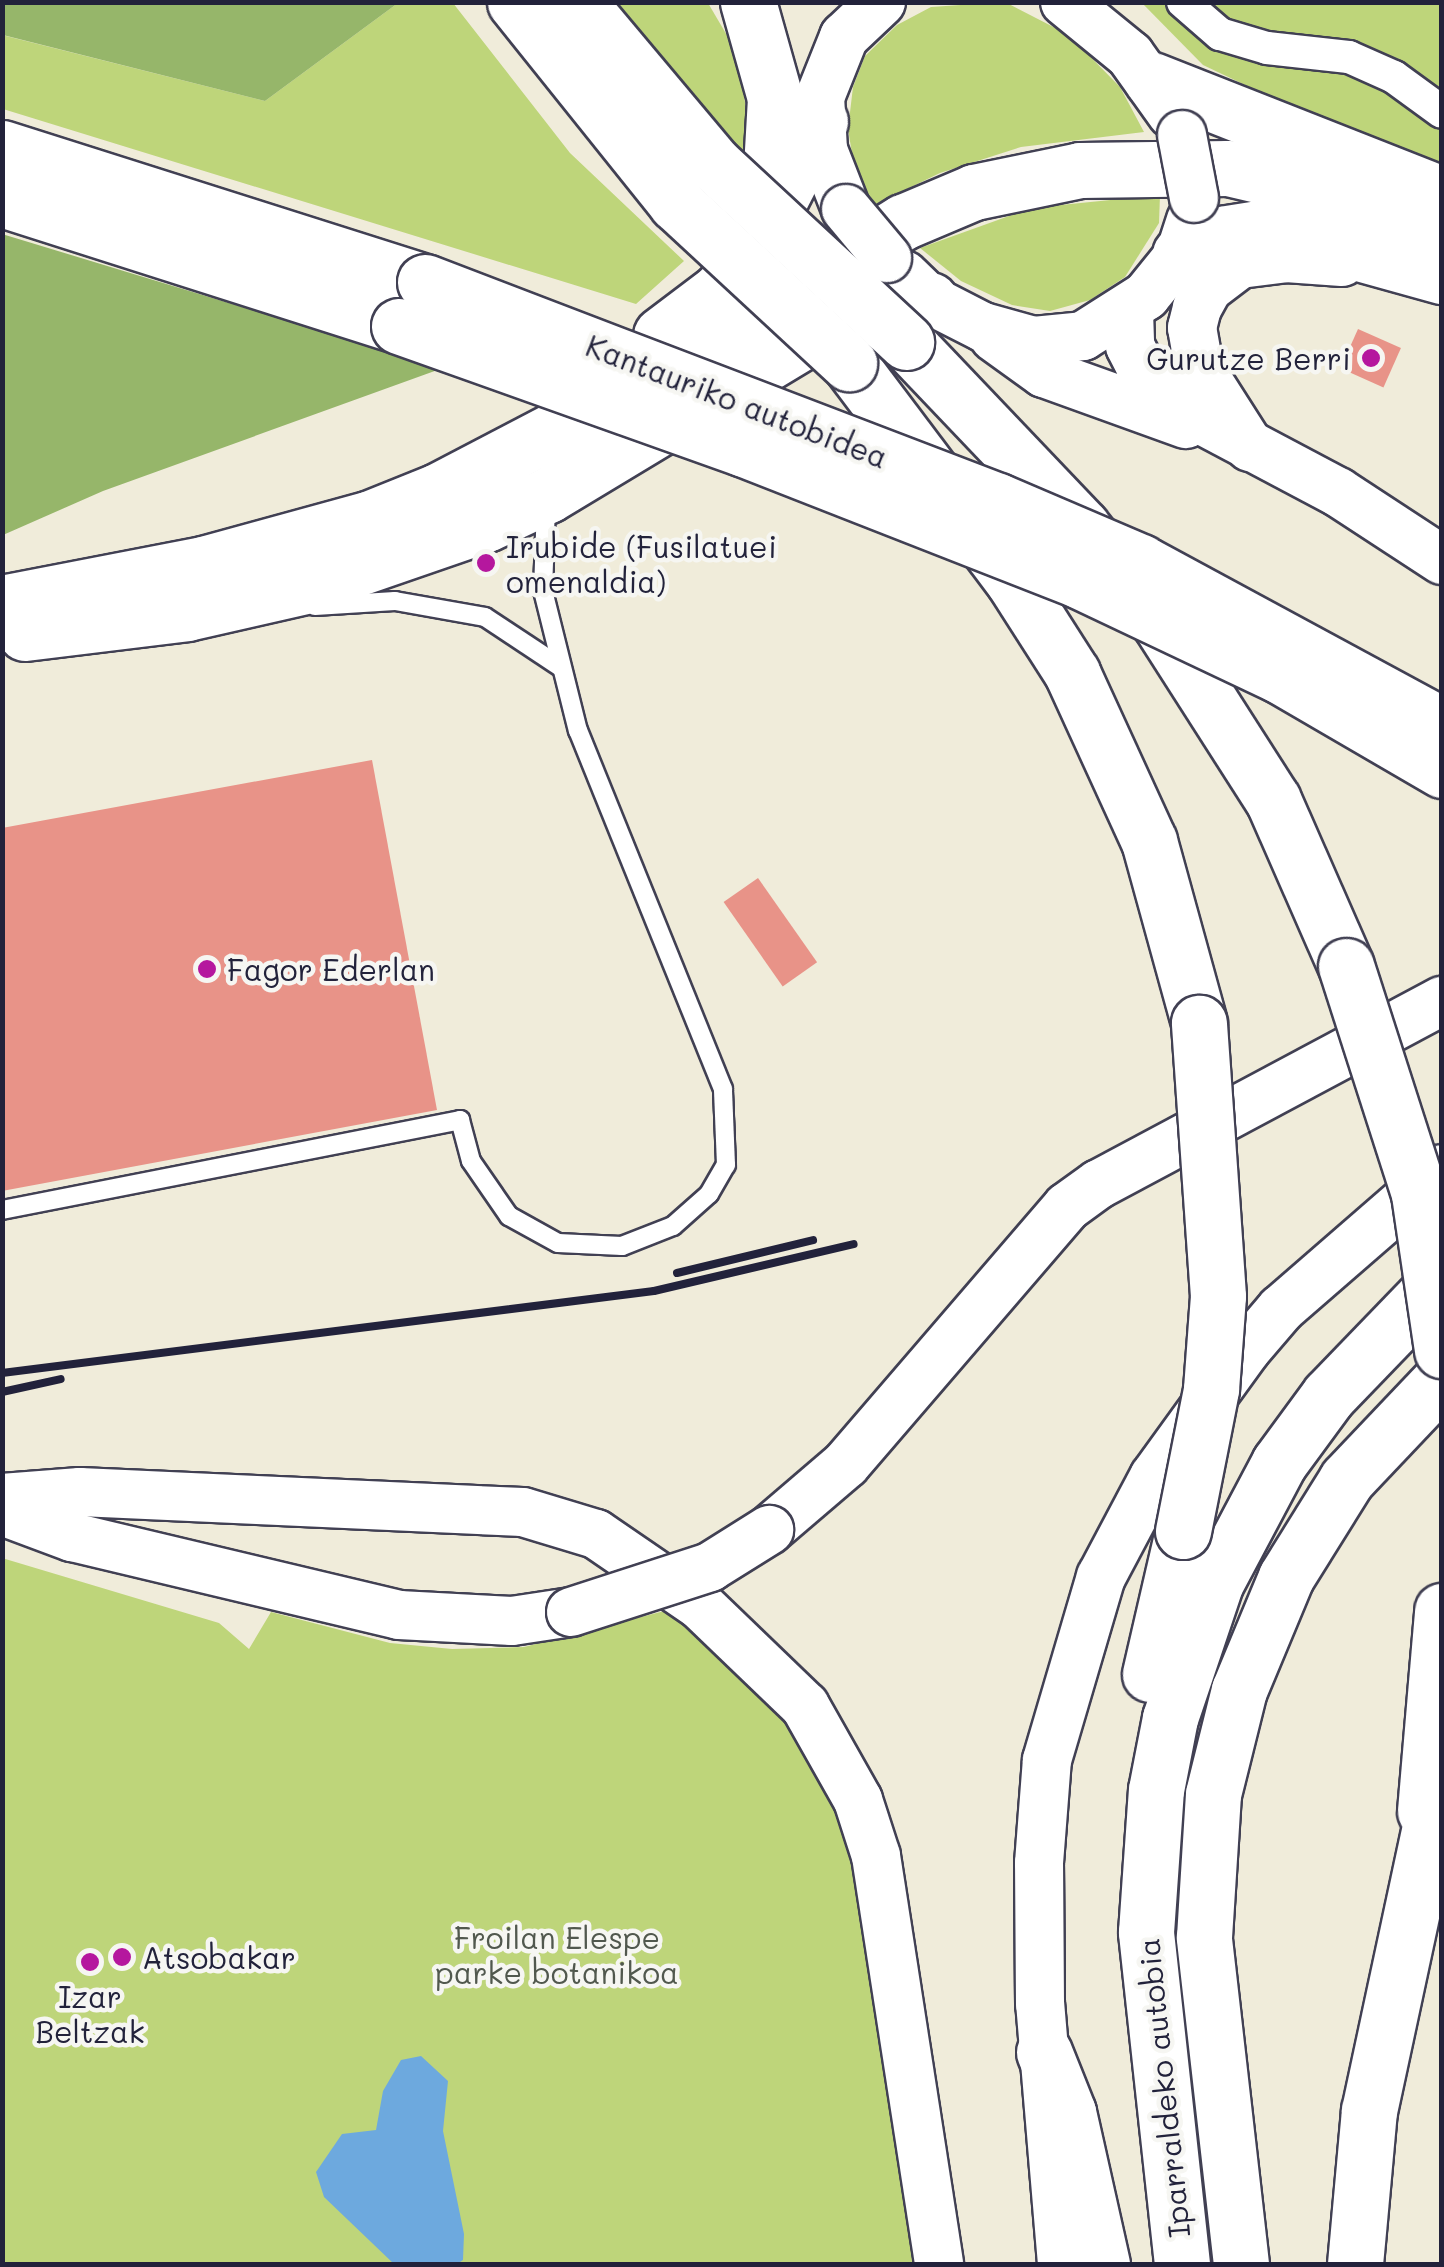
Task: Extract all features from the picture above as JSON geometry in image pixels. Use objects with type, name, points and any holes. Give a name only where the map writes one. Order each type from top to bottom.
[{"type":"highway","points":[[515,2],[676,204],[849,363],[1012,579],[1072,673],[1149,841],[1199,1023],[1218,1296],[1210,1390],[1183,1531],[1126,1782],[1116,1857],[1116,1970],[1164,2264]]},
{"type":"highway","points":[[578,2],[714,164],[918,321],[1159,622],[1273,800],[1346,966],[1418,1194],[1442,1350]]},
{"type":"highway","points":[[2,585],[372,480],[553,398],[677,326],[718,291],[769,228],[820,109],[750,2]]},
{"type":"highway","points":[[553,398],[692,293],[763,195],[772,168],[775,98],[750,2]]},
{"type":"highway","points":[[1152,80],[1442,194]]},
{"type":"highway","name":"Kantauriko autobidea","points":[[2,148],[412,304],[1104,546],[1442,724]]},
{"type":"highway","points":[[2,603],[203,564],[368,519],[438,491],[641,385],[904,222],[974,192],[1080,170],[1228,168],[1327,191],[1442,232]]},
{"type":"highway","name":"Kantauriko autobidea","points":[[2,199],[412,304],[744,449],[1080,581],[1279,675],[1442,770]]},
{"type":"highway","points":[[1180,254],[1221,234],[1265,228],[1442,276]]},
{"type":"highway","points":[[2,636],[187,614],[383,560],[548,495],[850,313],[880,302],[918,321]]},
{"type":"highway","name":"Iparraldeko autobia","points":[[1182,2264],[1146,1932],[1156,1790],[1170,1718],[1215,1584],[1279,1463],[1329,1395],[1442,1278]]},
{"type":"highway","points":[[1241,2264],[1204,1937],[1213,1794],[1239,1690],[1286,1576],[1347,1479],[1442,1380]]},
{"type":"highway","points":[[1424,1829],[1442,1612]]},
{"type":"highway","points":[[1355,2264],[1369,2111],[1424,1829],[1442,1771]]},
{"type":"highway","points":[[1044,2052],[1068,2112],[1102,2264]]},
{"type":"street","points":[[881,2],[844,37],[820,109],[831,179],[846,209],[887,258],[918,321],[1057,340],[1083,336],[1129,312],[1180,254],[1194,198],[1182,135],[1152,80],[1085,11]]},
{"type":"street","points":[[1184,2],[1220,34],[1267,48],[1349,57],[1394,77],[1442,112]]},
{"type":"street","points":[[1250,447],[1198,367],[1193,346],[1197,308],[1224,272],[1286,258],[1442,276]]},
{"type":"street","points":[[1129,312],[1130,346],[1157,388],[1250,447],[1338,492],[1442,560]]},
{"type":"street","points":[[983,327],[1044,374],[1250,447]]},
{"type":"street","points":[[2,1512],[72,1537],[399,1615],[512,1622],[570,1612],[710,1567],[770,1530],[846,1464],[1039,1240],[1098,1184],[1442,1001]]},
{"type":"street","points":[[1062,2264],[1044,2052],[1039,1863],[1047,1760],[1101,1577],[1154,1477],[1280,1309],[1442,1169]]},
{"type":"street","points":[[2,1498],[80,1492],[522,1512],[596,1534],[701,1606],[804,1706],[858,1800],[876,1856],[939,2264]]},
{"type":"street","points":[[2,1530],[72,1537]]},
{"type":"lane","points":[[2,1210],[460,1120],[471,1161],[509,1216],[558,1243],[622,1246],[673,1226],[708,1194],[726,1165],[723,1089],[578,730],[558,666],[543,590],[548,495]]},
{"type":"lane","points":[[187,614],[395,601],[484,617],[558,666]]},
{"type":"green space","points":[[1005,2],[1069,35],[1120,87],[1144,132],[1021,147],[940,173],[874,205],[855,172],[848,129],[853,87],[865,56],[897,25],[931,7]]},
{"type":"green space","points":[[2,3],[398,3],[265,101],[3,35]]},
{"type":"green space","points":[[398,3],[453,3],[570,153],[684,261],[636,304],[3,109],[2,35],[265,101]]},
{"type":"green space","points":[[609,3],[708,3],[735,49],[745,102],[745,164]]},
{"type":"green space","points":[[1142,3],[1441,3],[1441,163],[1285,104],[1203,65]]},
{"type":"green space","points":[[1160,195],[1159,223],[1125,277],[1090,300],[1050,311],[1012,305],[961,281],[920,248],[1031,208]]},
{"type":"green space","points":[[2,234],[443,368],[103,491],[3,535]]},
{"type":"green space","name":"Froilan Elespe parke botanikoa","points":[[2,1558],[219,1623],[249,1649],[271,1612],[390,1643],[452,1649],[524,1647],[680,1607],[785,1708],[858,1847],[917,2264],[3,2264]]},
{"type":"water","points":[[421,2056],[448,2081],[443,2131],[464,2234],[463,2260],[457,2264],[394,2264],[324,2197],[316,2172],[342,2134],[376,2130],[383,2091],[401,2060]]},
{"type":"building","name":"Gurutze Berri","points":[[1358,329],[1401,348],[1383,387],[1341,368]]},
{"type":"building","name":"Fagor Ederlan","points":[[372,760],[437,1110],[2,1191],[2,828]]},
{"type":"building","points":[[758,878],[817,962],[783,986],[724,902]]},
{"type":"railway","points":[[677,1273],[813,1240]]},
{"type":"railway","points":[[2,1373],[654,1291],[854,1244]]},
{"type":"railway","points":[[2,1392],[61,1379]]},
{"type":"place","name":"Gurutze Berri","points":[[1371,358]]},
{"type":"place","name":"Irubide (Fusilatuei omenaldia)","points":[[486,563]]},
{"type":"place","name":"Fagor Ederlan","points":[[207,969]]},
{"type":"place","name":"Atsobakar","points":[[122,1957]]},
{"type":"place","name":"Izar Beltzak","points":[[90,1962]]}]
